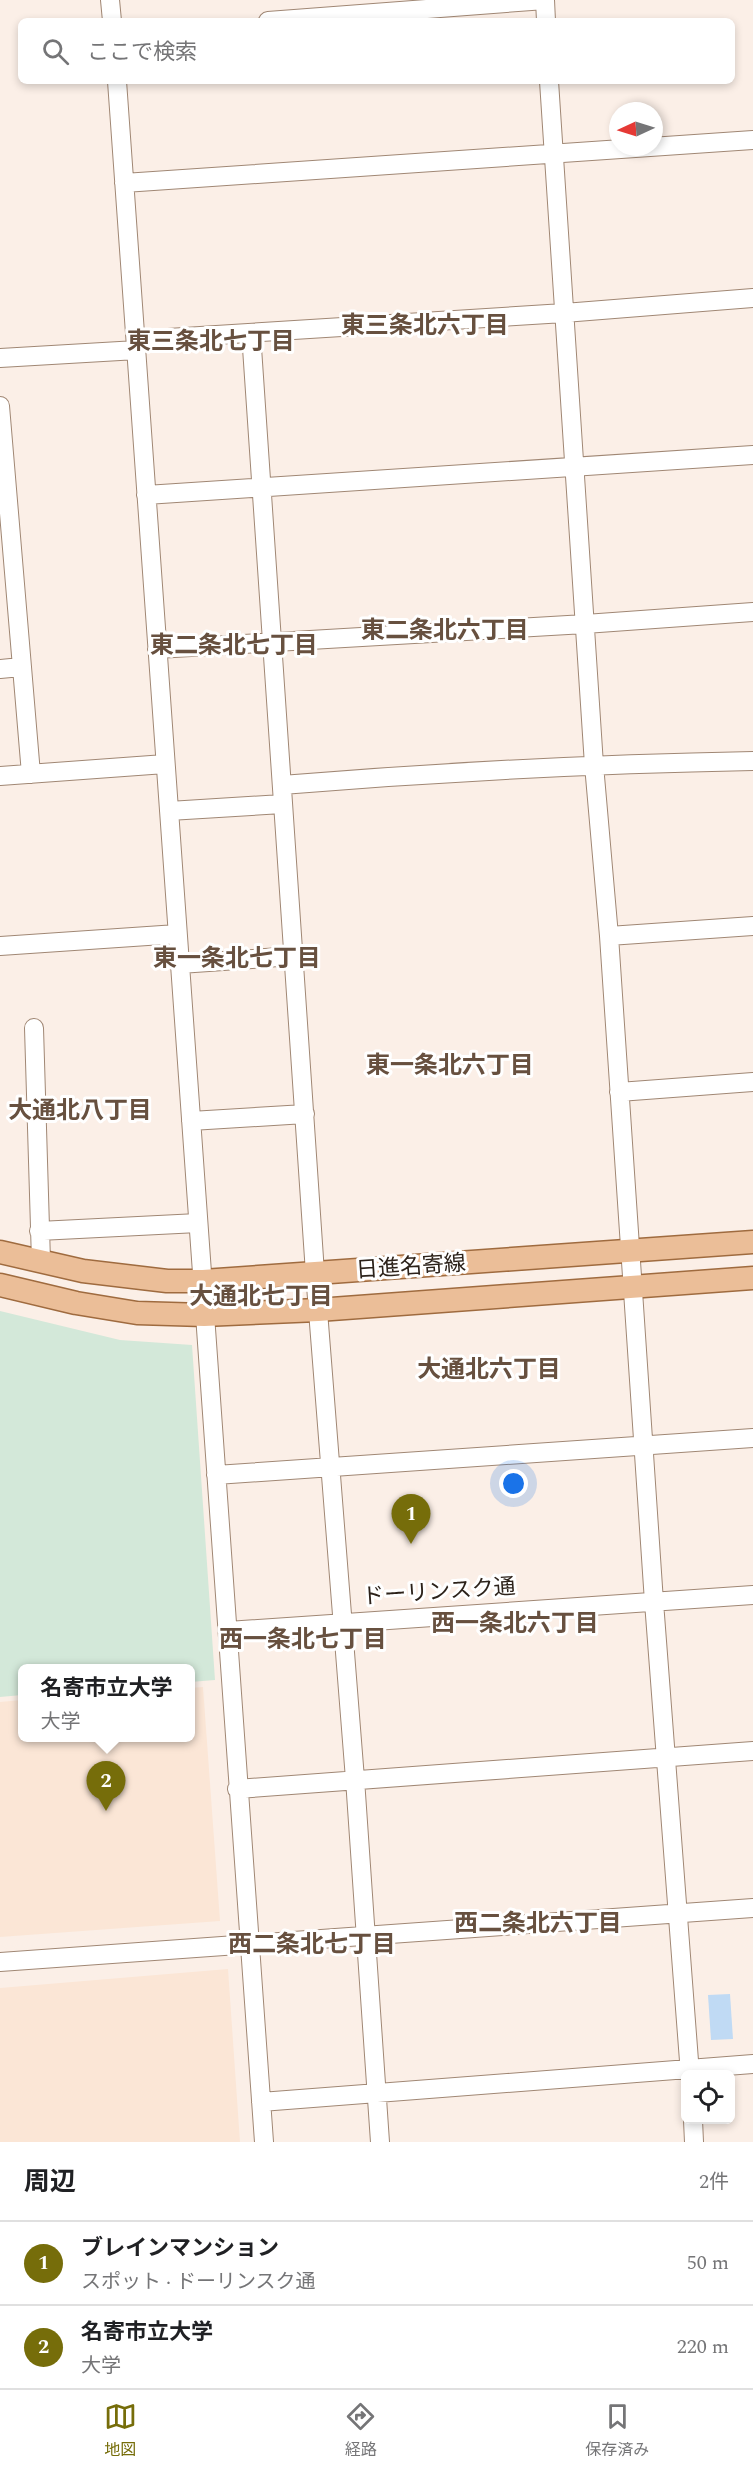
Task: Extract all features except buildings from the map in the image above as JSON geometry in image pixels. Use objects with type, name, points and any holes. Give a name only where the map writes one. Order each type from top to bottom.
[{"type":"main road","name":"日進名寄線","points":[[0,1252],[83,1271],[167,1281],[203,1281],[753,1242]]},
{"type":"main road","name":"日進名寄線","points":[[0,1286],[76,1303],[166,1316],[318,1310],[753,1278]]},
{"type":"street","points":[[110,0],[112,18]]},
{"type":"street","points":[[308,18],[545,0],[546,18]]},
{"type":"street","points":[[117,84],[228,1631],[248,1945],[264,2142]]},
{"type":"street","points":[[549,84],[594,765],[609,936],[654,1602],[690,2070]]},
{"type":"street","points":[[124,183],[753,140]]},
{"type":"street","points":[[0,358],[251,333],[564,313],[753,298]]},
{"type":"street","points":[[251,333],[315,1273],[355,1779],[380,2142]]},
{"type":"street","points":[[0,406],[31,774]]},
{"type":"street","points":[[147,495],[753,455]]},
{"type":"street","points":[[157,649],[753,612]]},
{"type":"street","points":[[0,669],[21,667]]},
{"type":"street","points":[[282,785],[440,772],[753,761]]},
{"type":"street","points":[[0,777],[165,764]]},
{"type":"street","points":[[169,811],[282,804]]},
{"type":"street","points":[[609,936],[753,926]]},
{"type":"street","points":[[0,946],[177,934]]},
{"type":"street","points":[[180,964],[294,957]]},
{"type":"street","points":[[34,1028],[41,1260]]},
{"type":"street","points":[[619,1092],[753,1082]]},
{"type":"street","points":[[191,1121],[305,1114]]},
{"type":"street","points":[[39,1231],[198,1222]]},
{"type":"street","points":[[216,1475],[753,1438]]},
{"type":"street","name":"ドーリンスク通","points":[[228,1631],[753,1595]]},
{"type":"street","points":[[237,1789],[753,1751]]},
{"type":"street","points":[[0,1962],[753,1908]]},
{"type":"street","points":[[699,2070],[753,2064]]},
{"type":"street","points":[[261,2102],[681,2072]]},
{"type":"street","points":[[693,2124],[694,2142]]},
{"type":"shaded area","points":[[203,1687],[220,1921],[0,1937],[0,1702],[18,1700],[18,1742],[195,1742],[195,1688]]},
{"type":"shaded area","points":[[228,1969],[240,2142],[0,2142],[0,1988]]},
{"type":"green space","points":[[0,1311],[120,1340],[192,1345],[215,1680],[195,1682],[195,1664],[18,1664],[18,1695],[0,1697]]},
{"type":"water","points":[[730,1994],[733,2039],[711,2040],[708,1995]]},
{"type":"place","name":"ブレインマンション","points":[[411,1544]]},
{"type":"place","name":"名寄市立大学","points":[[106,1811]]},
{"type":"district","name":"東三条北六丁目","points":[[425,326]]},
{"type":"district","name":"東三条北七丁目","points":[[211,342]]},
{"type":"district","name":"東二条北六丁目","points":[[445,631]]},
{"type":"district","name":"東二条北七丁目","points":[[234,646]]},
{"type":"district","name":"東一条北七丁目","points":[[237,959]]},
{"type":"district","name":"東一条北六丁目","points":[[450,1066]]},
{"type":"district","name":"大通北八丁目","points":[[80,1111]]},
{"type":"district","name":"大通北七丁目","points":[[261,1297]]},
{"type":"district","name":"大通北六丁目","points":[[489,1370]]},
{"type":"district","name":"西一条北六丁目","points":[[515,1624]]},
{"type":"district","name":"西一条北七丁目","points":[[303,1640]]},
{"type":"district","name":"西二条北六丁目","points":[[538,1924]]},
{"type":"district","name":"西二条北七丁目","points":[[312,1945]]}]
